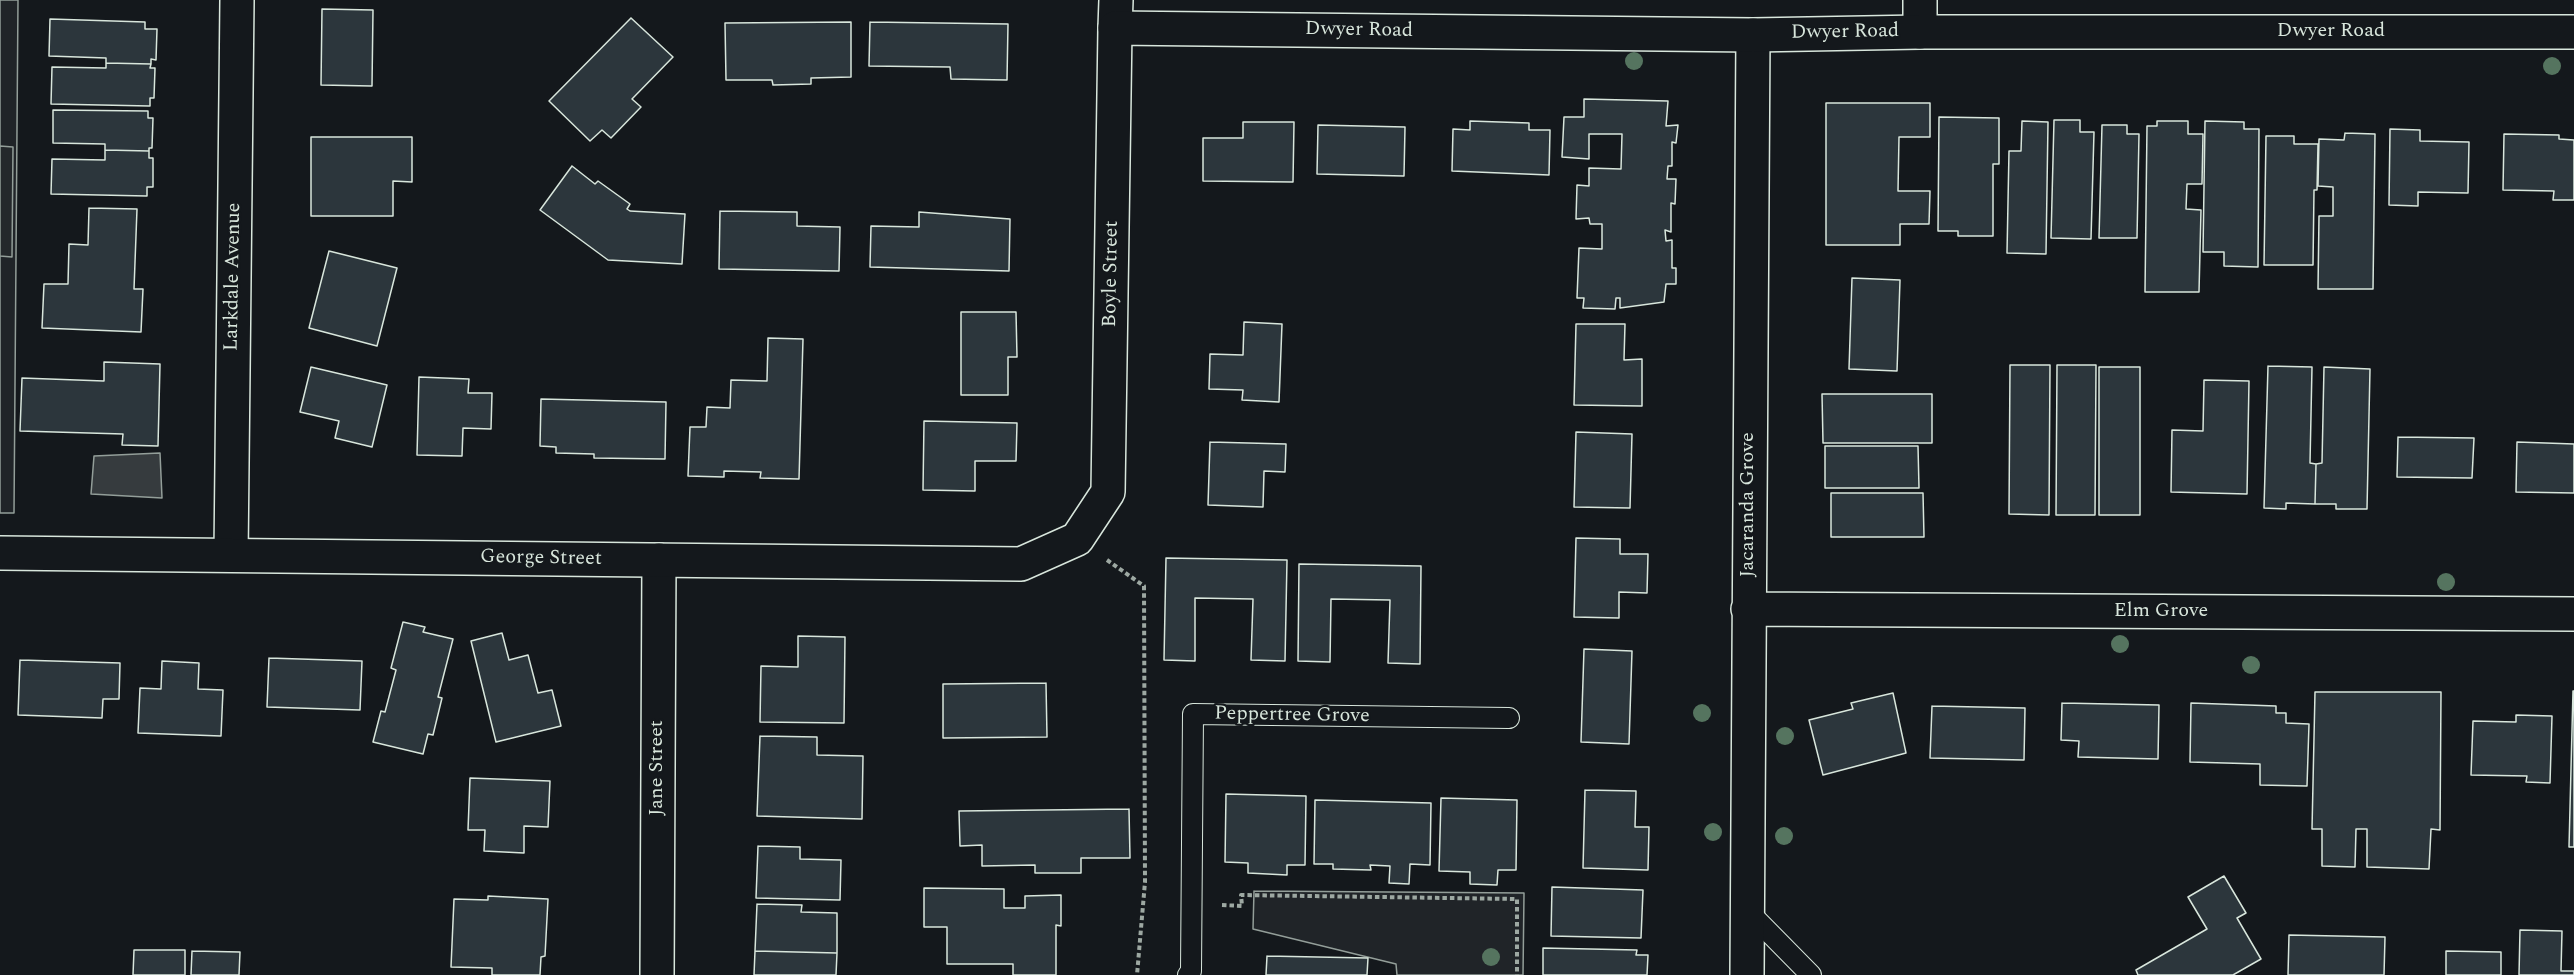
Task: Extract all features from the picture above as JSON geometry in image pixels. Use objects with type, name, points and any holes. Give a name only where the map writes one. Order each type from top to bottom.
[{"type":"street","name":"Larkdale Avenue","points":[[231,555],[237,0]]},
{"type":"street","points":[[1920,0],[1920,32]]},
{"type":"street","name":"Dwyer Road","points":[[1116,14],[1753,35],[1920,32],[2574,32]]},
{"type":"street","name":"Boyle Street","points":[[1077,540],[1108,492],[1116,14]]},
{"type":"street","name":"Jacaranda Grove","points":[[1747,975],[1753,35]]},
{"type":"street","name":"George Street","points":[[0,554],[1021,564],[1077,540]]},
{"type":"street","name":"Jane Street","points":[[657,975],[659,560]]},
{"type":"street","name":"Elm Grove","points":[[1749,609],[2574,615]]},
{"type":"lane","name":"Peppertree Grove","points":[[1188,975],[1191,971],[1193,714],[1509,718]]},
{"type":"lane","points":[[1748,911],[1811,975]]},
{"type":"path","points":[[1077,540],[1144,586],[1145,882],[1137,975]]},
{"type":"path","points":[[1191,904],[1242,906],[1241,895],[1517,899],[1517,975]]},
{"type":"shaded area","points":[[0,0],[18,0],[14,513],[0,513]]},
{"type":"shaded area","points":[[0,146],[13,147],[12,257],[0,256]]},
{"type":"shaded area","points":[[160,453],[162,498],[91,494],[94,456]]},
{"type":"shaded area","points":[[1254,891],[1524,893],[1523,975],[1397,975],[1396,964],[1253,929]]},
{"type":"building","points":[[322,9],[373,10],[372,86],[321,85]]},
{"type":"building","points":[[631,18],[673,57],[632,99],[641,107],[611,138],[602,130],[590,141],[549,101]]},
{"type":"building","points":[[50,19],[145,22],[145,29],[157,29],[156,60],[151,59],[151,64],[106,63],[106,58],[49,56]]},
{"type":"building","points":[[851,22],[851,77],[811,78],[811,84],[773,85],[772,80],[726,80],[725,23]]},
{"type":"building","points":[[870,22],[1008,24],[1007,80],[951,79],[950,67],[869,66]]},
{"type":"building","points":[[106,63],[151,64],[150,68],[155,68],[154,98],[150,98],[150,106],[51,104],[52,67],[106,68]]},
{"type":"building","points":[[1584,99],[1668,101],[1666,126],[1678,125],[1676,143],[1672,142],[1672,166],[1668,166],[1667,179],[1676,179],[1675,204],[1671,203],[1671,232],[1665,230],[1666,241],[1672,240],[1672,268],[1676,268],[1676,284],[1666,284],[1664,302],[1620,308],[1620,298],[1616,298],[1615,309],[1583,308],[1584,298],[1577,298],[1579,248],[1602,249],[1602,224],[1590,224],[1589,218],[1576,219],[1577,185],[1589,186],[1589,168],[1621,169],[1622,134],[1589,134],[1589,159],[1562,157],[1564,117],[1584,117]]},
{"type":"building","points":[[1826,103],[1930,103],[1930,137],[1899,137],[1898,191],[1930,191],[1929,224],[1900,224],[1900,245],[1826,245]]},
{"type":"building","points":[[53,110],[148,111],[148,118],[153,118],[152,148],[149,148],[149,151],[105,150],[105,144],[53,143]]},
{"type":"building","points":[[1939,117],[1999,118],[1999,164],[1993,164],[1993,236],[1958,236],[1958,231],[1938,231]]},
{"type":"building","points":[[2054,120],[2080,120],[2080,132],[2094,132],[2091,239],[2051,238]]},
{"type":"building","points":[[1470,121],[1529,123],[1529,130],[1550,130],[1549,175],[1452,171],[1453,129],[1470,130]]},
{"type":"building","points":[[2022,121],[2048,122],[2046,254],[2007,253],[2009,151],[2021,151]]},
{"type":"building","points":[[2157,121],[2188,121],[2188,134],[2203,134],[2202,184],[2187,184],[2186,209],[2201,210],[2199,292],[2145,292],[2147,126],[2157,126]]},
{"type":"building","points":[[2205,121],[2244,122],[2244,129],[2259,129],[2258,267],[2224,266],[2224,252],[2203,252]]},
{"type":"building","points":[[1243,122],[1294,122],[1293,182],[1203,181],[1203,138],[1243,138]]},
{"type":"building","points":[[1318,125],[1405,127],[1404,176],[1317,174]]},
{"type":"building","points":[[2102,125],[2127,125],[2127,134],[2139,134],[2137,238],[2099,238]]},
{"type":"building","points":[[2390,129],[2420,130],[2420,141],[2469,142],[2468,193],[2418,192],[2418,206],[2389,205]]},
{"type":"building","points":[[2345,133],[2375,134],[2373,289],[2318,289],[2319,216],[2333,216],[2333,187],[2318,186],[2319,139],[2344,140]]},
{"type":"building","points":[[2504,134],[2559,135],[2559,139],[2574,140],[2574,200],[2553,200],[2554,191],[2503,190]]},
{"type":"building","points":[[2266,136],[2294,136],[2294,144],[2318,144],[2317,190],[2314,190],[2313,265],[2264,265]]},
{"type":"building","points":[[311,137],[412,137],[412,182],[393,181],[393,216],[311,216]]},
{"type":"building","points":[[105,150],[149,151],[149,158],[153,158],[153,187],[147,187],[147,196],[51,194],[52,159],[105,160]]},
{"type":"building","points":[[572,166],[595,184],[598,181],[630,204],[627,209],[630,211],[685,214],[682,264],[608,260],[540,210]]},
{"type":"building","points":[[89,208],[137,209],[134,289],[143,289],[141,332],[42,328],[44,284],[68,284],[69,244],[88,245]]},
{"type":"building","points":[[720,211],[797,212],[797,226],[840,227],[839,271],[719,269]]},
{"type":"building","points":[[919,212],[1010,219],[1009,271],[870,267],[871,226],[919,227]]},
{"type":"building","points":[[329,251],[397,268],[377,346],[309,328]]},
{"type":"building","points":[[1852,278],[1900,280],[1897,371],[1849,369]]},
{"type":"building","points":[[961,312],[1016,312],[1017,357],[1008,357],[1008,395],[961,395]]},
{"type":"building","points":[[1244,322],[1282,324],[1279,402],[1242,400],[1243,390],[1209,389],[1210,354],[1243,355]]},
{"type":"building","points":[[1576,324],[1625,324],[1624,360],[1642,359],[1642,406],[1574,405]]},
{"type":"building","points":[[768,338],[803,339],[799,479],[760,478],[761,472],[724,471],[724,477],[688,476],[690,427],[706,427],[707,407],[730,408],[731,380],[767,381]]},
{"type":"building","points":[[104,362],[160,364],[158,446],[122,445],[123,434],[20,431],[22,378],[104,381]]},
{"type":"building","points":[[2010,365],[2050,365],[2049,515],[2009,514]]},
{"type":"building","points":[[2057,365],[2096,365],[2095,515],[2056,515]]},
{"type":"building","points":[[2268,366],[2312,367],[2310,463],[2316,464],[2315,504],[2286,503],[2286,509],[2264,508]]},
{"type":"building","points":[[311,367],[387,385],[372,447],[335,438],[339,421],[300,412]]},
{"type":"building","points":[[2099,367],[2140,367],[2140,515],[2099,515]]},
{"type":"building","points":[[2324,367],[2370,369],[2367,509],[2336,509],[2336,504],[2315,504],[2316,464],[2322,463]]},
{"type":"building","points":[[419,377],[469,379],[468,393],[492,393],[491,429],[463,428],[462,456],[417,455]]},
{"type":"building","points":[[2204,380],[2249,381],[2247,494],[2171,492],[2172,430],[2203,431]]},
{"type":"building","points":[[1822,394],[1932,394],[1932,443],[1823,443]]},
{"type":"building","points":[[541,399],[666,402],[665,459],[594,458],[594,454],[556,453],[556,447],[540,446]]},
{"type":"building","points":[[924,421],[1017,423],[1016,461],[975,461],[975,491],[923,490]]},
{"type":"building","points":[[1576,432],[1632,434],[1630,508],[1574,507]]},
{"type":"building","points":[[2398,437],[2474,438],[2472,478],[2397,477]]},
{"type":"building","points":[[1210,442],[1286,444],[1285,472],[1264,471],[1263,507],[1208,505]]},
{"type":"building","points":[[2517,442],[2574,444],[2574,493],[2516,492]]},
{"type":"building","points":[[1825,446],[1918,446],[1919,488],[1825,488]]},
{"type":"building","points":[[1831,493],[1923,493],[1924,537],[1831,537]]},
{"type":"building","points":[[1576,538],[1620,539],[1620,554],[1648,554],[1647,593],[1619,592],[1619,618],[1574,617]]},
{"type":"building","points":[[1166,558],[1287,560],[1285,661],[1251,660],[1253,599],[1195,598],[1195,661],[1164,660]]},
{"type":"building","points":[[1299,564],[1421,566],[1420,664],[1388,663],[1390,600],[1331,599],[1330,662],[1298,661]]},
{"type":"building","points":[[403,622],[425,627],[423,632],[453,639],[438,697],[442,698],[433,735],[428,734],[423,754],[373,742],[381,711],[385,712],[396,670],[391,668]]},
{"type":"building","points":[[502,633],[509,660],[528,655],[538,693],[552,690],[561,726],[496,742],[471,641]]},
{"type":"building","points":[[798,636],[845,637],[844,723],[760,722],[761,666],[798,667]]},
{"type":"building","points":[[1584,649],[1632,651],[1629,744],[1581,742]]},
{"type":"building","points":[[269,658],[362,661],[360,710],[267,707]]},
{"type":"building","points":[[20,660],[120,663],[119,699],[103,699],[102,718],[18,715]]},
{"type":"building","points":[[162,661],[199,663],[198,689],[223,690],[221,736],[138,733],[140,688],[161,689]]},
{"type":"building","points":[[1046,683],[1047,737],[943,738],[943,684]]},
{"type":"building","points":[[2573,691],[2574,847],[2569,847]]},
{"type":"building","points":[[2315,692],[2441,692],[2440,830],[2431,829],[2429,869],[2367,867],[2367,829],[2356,829],[2355,867],[2322,866],[2322,829],[2312,829]]},
{"type":"building","points":[[1893,693],[1906,753],[1823,775],[1809,720],[1853,709],[1851,703]]},
{"type":"building","points":[[2062,703],[2159,705],[2158,759],[2078,757],[2079,741],[2061,740]]},
{"type":"building","points":[[2191,703],[2276,706],[2276,713],[2286,713],[2286,723],[2309,724],[2307,786],[2260,785],[2260,764],[2190,762]]},
{"type":"building","points":[[1932,706],[2025,708],[2024,760],[1930,758]]},
{"type":"building","points":[[2516,715],[2552,716],[2550,783],[2526,782],[2527,776],[2471,775],[2473,721],[2516,722]]},
{"type":"building","points":[[760,736],[817,737],[817,755],[863,756],[862,819],[757,816]]},
{"type":"building","points":[[470,778],[550,781],[548,827],[524,826],[524,853],[484,851],[485,830],[468,830]]},
{"type":"building","points":[[1585,790],[1636,791],[1635,827],[1649,827],[1648,870],[1583,868]]},
{"type":"building","points":[[1226,794],[1306,796],[1305,865],[1287,865],[1287,875],[1248,873],[1248,863],[1225,862]]},
{"type":"building","points":[[1441,798],[1517,800],[1516,870],[1498,870],[1497,885],[1470,884],[1470,872],[1439,871]]},
{"type":"building","points":[[1315,800],[1431,803],[1430,865],[1410,864],[1409,884],[1389,883],[1390,866],[1370,865],[1371,870],[1333,869],[1333,864],[1314,864]]},
{"type":"building","points":[[1129,809],[1130,858],[1081,858],[1081,873],[1035,873],[1035,865],[982,866],[982,845],[960,846],[959,811]]},
{"type":"building","points":[[758,846],[800,847],[800,859],[841,860],[840,900],[756,898]]},
{"type":"building","points":[[2224,876],[2246,913],[2237,918],[2261,959],[2233,975],[2138,975],[2136,970],[2207,929],[2188,897]]},
{"type":"building","points":[[1552,887],[1643,890],[1641,938],[1551,936]]},
{"type":"building","points":[[924,888],[1004,889],[1004,908],[1025,908],[1025,896],[1061,895],[1061,926],[1056,925],[1056,975],[1013,975],[1013,964],[947,964],[947,927],[924,927]]},
{"type":"building","points":[[488,896],[548,899],[545,956],[541,957],[540,975],[492,975],[492,968],[451,967],[454,899],[488,900]]},
{"type":"building","points":[[757,904],[802,905],[801,912],[837,913],[837,953],[755,951]]},
{"type":"building","points":[[2520,930],[2562,931],[2561,971],[2574,971],[2574,975],[2519,975]]},
{"type":"building","points":[[2289,935],[2385,937],[2384,975],[2288,975]]},
{"type":"building","points":[[1543,948],[1637,950],[1636,955],[1648,955],[1647,975],[1543,975]]},
{"type":"building","points":[[134,950],[185,950],[185,975],[133,975]]},
{"type":"building","points":[[192,951],[240,952],[239,975],[191,975]]},
{"type":"building","points":[[755,951],[837,953],[836,975],[754,975]]},
{"type":"building","points":[[2446,951],[2501,952],[2501,975],[2446,975]]},
{"type":"building","points":[[1267,956],[1368,958],[1367,975],[1266,975]]}]
